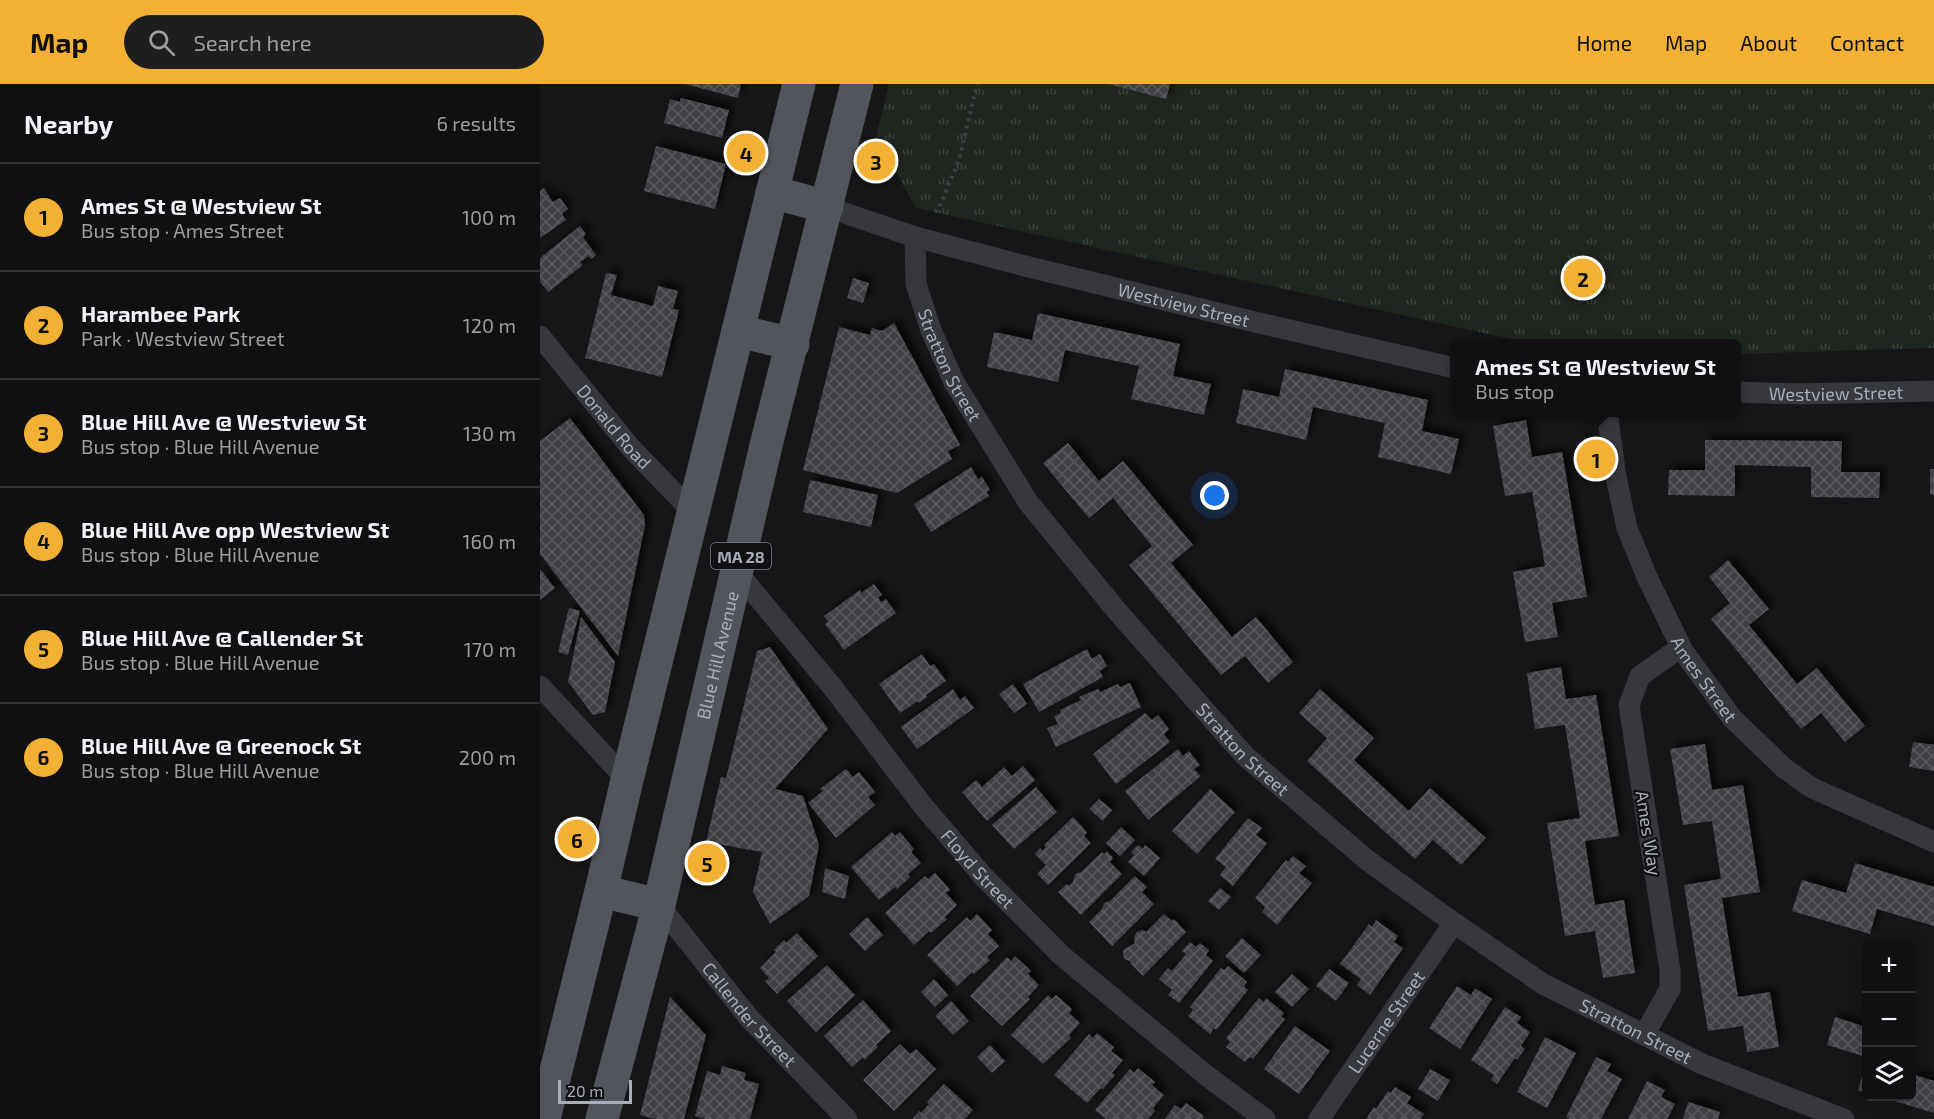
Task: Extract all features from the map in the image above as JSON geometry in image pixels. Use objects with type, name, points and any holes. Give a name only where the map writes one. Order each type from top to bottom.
[{"type":"main road","name":"MA 28","points":[[543,1109],[601,891],[799,84]]},
{"type":"main road","name":"Blue Hill Avenue","points":[[602,1119],[659,906],[767,441],[857,84]]},
{"type":"main road","points":[[772,192],[827,207]]},
{"type":"main road","points":[[738,331],[793,344]]},
{"type":"main road","points":[[601,891],[659,906]]},
{"type":"street","points":[[827,207],[915,237]]},
{"type":"street","name":"Westview Street","points":[[915,237],[1248,321],[1450,367]]},
{"type":"street","name":"Stratton Street","points":[[915,237],[916,284],[930,330],[954,382],[1028,502],[1117,611],[1245,756],[1367,860],[1543,984],[1702,1064],[1844,1119]]},
{"type":"street","name":"Donald Road","points":[[540,336],[631,448],[693,512]]},
{"type":"street","name":"Westview Street","points":[[1741,392],[1799,394],[1934,391]]},
{"type":"street","name":"Ames Street","points":[[1608,417],[1616,477],[1627,528],[1647,577],[1681,647],[1732,718],[1784,768],[1812,788],[1934,842]]},
{"type":"street","name":"Floyd Street","points":[[738,573],[834,689],[924,807],[983,876],[1061,955],[1207,1076],[1265,1119]]},
{"type":"street","name":"Ames Way","points":[[1644,1035],[1670,989],[1670,970],[1629,705],[1640,676],[1681,647]]},
{"type":"street","points":[[540,686],[627,780]]},
{"type":"street","name":"Callender Street","points":[[659,906],[750,1020],[847,1119]]},
{"type":"street","name":"Lucerne Street","points":[[1319,1119],[1454,923]]},
{"type":"path","points":[[935,212],[939,208],[959,160],[977,84]]},
{"type":"green space","points":[[889,84],[1934,84],[1934,348],[1741,354],[1741,339],[1511,339],[916,208],[876,137]]},
{"type":"building","points":[[685,84],[741,84],[738,98]]},
{"type":"building","points":[[1108,84],[1170,84],[1166,99]]},
{"type":"building","points":[[681,98],[729,110],[722,138],[664,123],[670,99],[680,102]]},
{"type":"building","points":[[656,146],[726,164],[715,209],[644,191]]},
{"type":"building","points":[[544,188],[553,202],[560,198],[568,209],[562,214],[566,220],[540,238],[540,191]]},
{"type":"building","points":[[580,226],[586,234],[583,237],[596,255],[591,259],[589,256],[580,262],[583,265],[548,292],[540,282],[540,258]]},
{"type":"building","points":[[606,273],[617,275],[611,295],[653,306],[658,286],[678,291],[673,309],[679,310],[662,377],[585,358]]},
{"type":"building","points":[[853,278],[869,283],[863,303],[847,298]]},
{"type":"building","points":[[1038,313],[1180,344],[1173,376],[1211,384],[1204,415],[1131,399],[1139,366],[1065,350],[1058,382],[987,367],[994,332],[1032,340]]},
{"type":"building","points":[[894,323],[960,445],[948,451],[952,459],[897,493],[803,470],[839,327],[870,335],[872,328],[882,331]]},
{"type":"building","points":[[1285,369],[1428,400],[1422,431],[1459,439],[1451,474],[1378,457],[1385,423],[1313,407],[1306,440],[1236,423],[1243,389],[1279,397]]},
{"type":"building","points":[[570,418],[644,515],[645,525],[618,656],[540,554],[540,441]]},
{"type":"building","points":[[1526,420],[1532,457],[1562,452],[1587,597],[1552,603],[1558,637],[1525,642],[1513,572],[1545,566],[1532,492],[1505,496],[1493,426]]},
{"type":"building","points":[[1705,440],[1842,441],[1841,472],[1880,472],[1879,498],[1811,497],[1811,467],[1735,465],[1735,496],[1668,495],[1669,470],[1705,470]]},
{"type":"building","points":[[1068,443],[1099,481],[1123,461],[1193,545],[1171,563],[1232,637],[1256,617],[1293,662],[1268,683],[1245,656],[1221,675],[1129,565],[1152,546],[1113,498],[1089,518],[1043,463]]},
{"type":"building","points":[[971,467],[978,479],[982,477],[990,490],[987,492],[989,496],[931,532],[914,504]]},
{"type":"building","points":[[1930,469],[1934,469],[1934,495],[1930,494]]},
{"type":"building","points":[[810,480],[878,495],[871,527],[803,512]]},
{"type":"building","points":[[1728,560],[1769,609],[1749,625],[1797,684],[1817,668],[1865,726],[1845,742],[1821,713],[1801,729],[1711,619],[1730,603],[1709,577]]},
{"type":"building","points":[[540,569],[555,588],[540,600]]},
{"type":"building","points":[[874,584],[882,595],[878,597],[881,602],[886,599],[896,613],[844,650],[825,624],[828,622],[824,616],[860,590],[861,593]]},
{"type":"building","points":[[569,608],[580,611],[568,655],[558,652]]},
{"type":"building","points":[[581,617],[615,662],[605,712],[593,715],[568,682]]},
{"type":"building","points":[[770,647],[828,729],[775,789],[803,796],[819,845],[809,896],[770,924],[753,892],[762,852],[706,842],[721,777],[726,778],[757,651]]},
{"type":"building","points":[[1087,649],[1092,659],[1100,654],[1107,666],[1100,671],[1103,677],[1039,712],[1023,684]]},
{"type":"building","points":[[922,654],[930,666],[934,664],[946,681],[919,703],[918,701],[900,713],[879,684]]},
{"type":"building","points":[[1561,667],[1566,699],[1596,695],[1619,836],[1585,841],[1595,905],[1624,900],[1635,973],[1603,978],[1595,931],[1565,936],[1547,823],[1580,818],[1565,725],[1535,729],[1527,673]]},
{"type":"building","points":[[1130,683],[1141,707],[1056,747],[1047,728],[1058,724],[1054,716],[1061,713],[1060,710],[1081,700],[1079,697],[1098,689],[1100,692],[1118,684],[1120,687]]},
{"type":"building","points":[[1013,684],[1027,704],[1014,713],[999,694]]},
{"type":"building","points":[[953,689],[960,700],[965,696],[974,708],[917,749],[901,727]]},
{"type":"building","points":[[1320,689],[1374,738],[1354,760],[1409,811],[1430,788],[1486,838],[1461,865],[1433,840],[1415,859],[1307,761],[1327,738],[1299,713]]},
{"type":"building","points":[[1145,713],[1152,720],[1158,715],[1169,729],[1164,734],[1170,742],[1116,784],[1093,754]]},
{"type":"building","points":[[1913,742],[1934,745],[1934,771],[1909,767]]},
{"type":"building","points":[[1705,744],[1712,790],[1743,785],[1760,892],[1722,898],[1738,997],[1770,992],[1779,1047],[1747,1052],[1743,1026],[1708,1031],[1684,885],[1721,879],[1712,821],[1683,825],[1670,749]]},
{"type":"building","points":[[1178,749],[1183,756],[1189,751],[1200,765],[1194,769],[1201,776],[1148,820],[1125,791]]},
{"type":"building","points":[[1023,766],[1035,780],[987,821],[962,792],[976,780],[982,787],[1004,767],[1012,776]]},
{"type":"building","points":[[846,769],[853,777],[859,772],[875,792],[868,797],[875,805],[836,838],[808,803],[823,791],[820,789]]},
{"type":"building","points":[[1036,787],[1057,812],[1014,849],[992,825]]},
{"type":"building","points":[[1210,789],[1235,812],[1197,854],[1172,831]]},
{"type":"building","points":[[1099,799],[1112,810],[1103,821],[1089,809]]},
{"type":"building","points":[[1073,817],[1087,832],[1084,836],[1091,843],[1048,885],[1037,874],[1046,865],[1035,854],[1040,848],[1042,851],[1046,847],[1044,845]]},
{"type":"building","points":[[1248,818],[1262,828],[1256,835],[1267,843],[1233,886],[1220,875],[1226,867],[1215,859]]},
{"type":"building","points":[[1121,827],[1135,840],[1120,856],[1106,843]]},
{"type":"building","points":[[892,832],[895,836],[900,832],[914,849],[911,852],[921,863],[908,874],[910,877],[897,889],[895,887],[879,900],[851,867]]},
{"type":"building","points":[[1138,845],[1143,849],[1145,845],[1160,858],[1144,876],[1128,862],[1134,855],[1131,852]]},
{"type":"building","points":[[1107,851],[1113,858],[1110,862],[1122,874],[1081,915],[1058,892],[1073,882],[1075,874],[1081,872],[1102,852],[1104,854]]},
{"type":"building","points":[[1293,856],[1306,866],[1299,873],[1312,883],[1277,925],[1262,912],[1265,907],[1255,898],[1286,860],[1288,862]]},
{"type":"building","points":[[1855,863],[1934,887],[1934,926],[1877,909],[1870,934],[1792,911],[1802,880],[1846,893]]},
{"type":"building","points":[[825,868],[849,876],[845,899],[822,892]]},
{"type":"building","points":[[935,873],[950,890],[946,893],[957,905],[945,917],[947,919],[914,945],[885,913],[925,876],[928,879]]},
{"type":"building","points":[[1135,876],[1147,887],[1142,892],[1154,904],[1112,946],[1089,922],[1102,909],[1104,903],[1110,901]]},
{"type":"building","points":[[1220,888],[1231,897],[1219,910],[1208,901]]},
{"type":"building","points":[[977,914],[992,930],[988,934],[999,946],[987,957],[990,960],[957,986],[927,955],[967,917],[970,921]]},
{"type":"building","points":[[1164,914],[1172,921],[1174,919],[1186,932],[1143,976],[1130,961],[1124,959],[1123,950],[1135,943],[1134,937],[1137,932],[1143,930],[1146,932]]},
{"type":"building","points":[[867,917],[883,935],[865,951],[849,934]]},
{"type":"building","points":[[1376,920],[1398,936],[1394,942],[1403,948],[1370,995],[1357,985],[1361,979],[1340,964],[1369,924],[1372,927]]},
{"type":"building","points":[[797,933],[818,956],[777,994],[765,981],[769,978],[760,968],[784,940],[786,943]]},
{"type":"building","points":[[1242,938],[1261,955],[1244,973],[1225,956]]},
{"type":"building","points":[[1190,942],[1196,947],[1200,943],[1209,950],[1206,955],[1213,961],[1179,1003],[1168,995],[1172,990],[1159,979],[1168,968],[1172,971],[1186,954],[1182,951]]},
{"type":"building","points":[[1015,956],[1031,971],[1028,974],[1039,985],[1028,997],[1030,999],[1002,1026],[970,996],[1007,957],[1011,961]]},
{"type":"building","points":[[827,965],[855,995],[816,1032],[787,1001]]},
{"type":"building","points":[[1228,966],[1247,982],[1244,987],[1248,990],[1216,1030],[1214,1028],[1210,1034],[1188,1016],[1193,1010],[1190,1007],[1221,968],[1224,970]]},
{"type":"building","points":[[1329,969],[1349,983],[1336,1001],[1316,986]]},
{"type":"building","points":[[1292,974],[1309,989],[1292,1007],[1275,992]]},
{"type":"building","points":[[934,979],[948,995],[935,1007],[921,992]]},
{"type":"building","points":[[1457,986],[1471,995],[1475,988],[1492,999],[1460,1049],[1429,1028]]},
{"type":"building","points":[[1048,995],[1052,999],[1056,995],[1072,1009],[1069,1013],[1080,1023],[1069,1035],[1071,1038],[1043,1064],[1011,1035]]},
{"type":"building","points":[[670,997],[706,1035],[684,1119],[655,1119],[640,1115]]},
{"type":"building","points":[[1259,998],[1264,1002],[1266,998],[1284,1013],[1281,1017],[1285,1019],[1253,1059],[1250,1057],[1245,1062],[1226,1047],[1230,1042],[1226,1038]]},
{"type":"building","points":[[863,1000],[891,1031],[864,1060],[863,1057],[852,1067],[824,1036]]},
{"type":"building","points":[[951,1001],[969,1021],[953,1035],[935,1016]]},
{"type":"building","points":[[1505,1007],[1521,1017],[1517,1023],[1530,1032],[1521,1046],[1525,1049],[1517,1060],[1515,1058],[1497,1084],[1491,1080],[1494,1075],[1471,1060]]},
{"type":"building","points":[[1835,1017],[1862,1026],[1862,1056],[1827,1045]]},
{"type":"building","points":[[1295,1026],[1330,1051],[1299,1094],[1264,1069]]},
{"type":"building","points":[[1097,1033],[1114,1047],[1111,1051],[1123,1060],[1112,1073],[1115,1075],[1087,1103],[1054,1075],[1089,1034],[1093,1038]]},
{"type":"building","points":[[1545,1037],[1576,1053],[1547,1108],[1517,1092]]},
{"type":"building","points":[[900,1044],[910,1054],[916,1049],[936,1069],[894,1111],[863,1080]]},
{"type":"building","points":[[990,1045],[1005,1061],[992,1073],[977,1057]]},
{"type":"building","points":[[1596,1057],[1611,1064],[1607,1071],[1622,1079],[1601,1119],[1570,1119],[1566,1117]]},
{"type":"building","points":[[722,1066],[746,1073],[744,1080],[759,1084],[750,1119],[706,1119],[695,1116],[707,1071],[720,1075]]},
{"type":"building","points":[[1138,1068],[1155,1082],[1152,1085],[1164,1095],[1153,1108],[1155,1111],[1148,1119],[1106,1119],[1095,1110],[1130,1069],[1134,1073]]},
{"type":"building","points":[[1430,1069],[1450,1080],[1438,1101],[1418,1089]]},
{"type":"building","points":[[1916,1075],[1934,1081],[1934,1113],[1894,1101],[1916,1101]]},
{"type":"building","points":[[1862,1076],[1862,1092],[1858,1090]]},
{"type":"building","points":[[1647,1081],[1665,1090],[1661,1097],[1675,1104],[1667,1119],[1628,1119]]},
{"type":"building","points":[[944,1084],[973,1110],[965,1119],[912,1119],[919,1111],[921,1113],[929,1104],[927,1102]]},
{"type":"building","points":[[1395,1087],[1411,1097],[1407,1103],[1424,1114],[1420,1119],[1366,1119],[1388,1091],[1391,1093]]},
{"type":"building","points":[[1688,1102],[1720,1112],[1718,1119],[1683,1119]]},
{"type":"building","points":[[1186,1103],[1204,1116],[1202,1119],[1165,1119],[1175,1105],[1181,1109]]},
{"type":"place","name":"Blue Hill Ave opp Westview St","points":[[746,153]]},
{"type":"place","name":"Blue Hill Ave @ Westview St","points":[[876,161]]},
{"type":"place","name":"Harambee Park","points":[[1583,278]]},
{"type":"place","name":"Ames St @ Westview St","points":[[1596,459]]},
{"type":"place","name":"Blue Hill Ave @ Greenock St","points":[[577,839]]},
{"type":"place","name":"Blue Hill Ave @ Callender St","points":[[707,863]]}]
